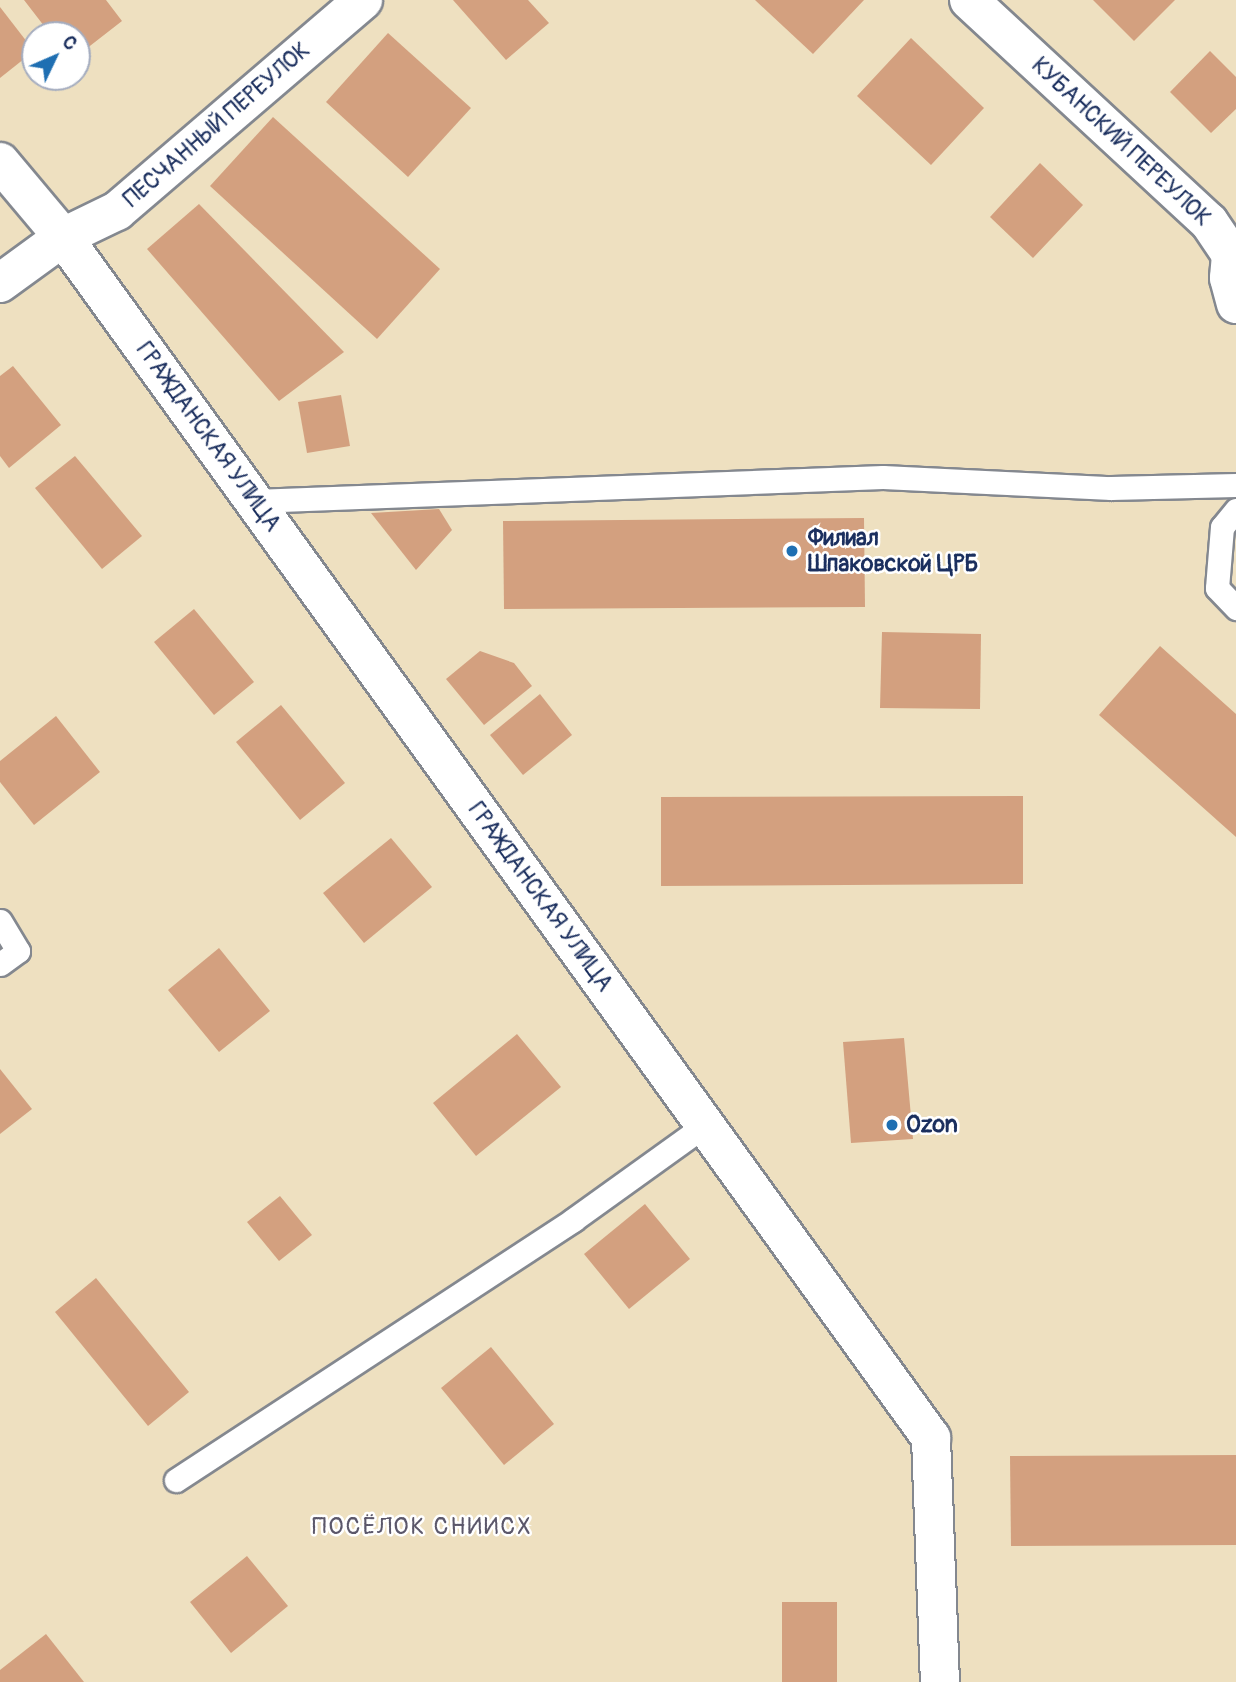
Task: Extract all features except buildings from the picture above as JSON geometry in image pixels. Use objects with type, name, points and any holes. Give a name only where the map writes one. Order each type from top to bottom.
[{"type":"street","name":"ПЕСЧАННЫЙ ПЕРЕУЛОК","points":[[0,283],[63,237],[117,211],[363,0]]},
{"type":"street","name":"КУБАНСКИЙ ПЕРЕУЛОК","points":[[969,0],[1209,222],[1231,255],[1229,278],[1236,304]]},
{"type":"street","name":"ГРАЖДАНСКАЯ УЛИЦА","points":[[0,162],[63,237],[932,1438],[940,1682]]},
{"type":"lane","points":[[254,501],[883,477],[1111,488],[1236,485]]},
{"type":"lane","points":[[1236,510],[1222,527],[1217,587],[1236,608]]},
{"type":"lane","points":[[0,921],[18,951],[0,964]]},
{"type":"lane","points":[[176,1480],[573,1220],[705,1125]]},
{"type":"place","name":"Филиал Шпаковской ЦРБ","points":[[792,551]]},
{"type":"place","name":"Ozon","points":[[892,1125]]},
{"type":"district","name":"ПОСЁЛОК СНИИСХ","points":[[422,1527]]}]
